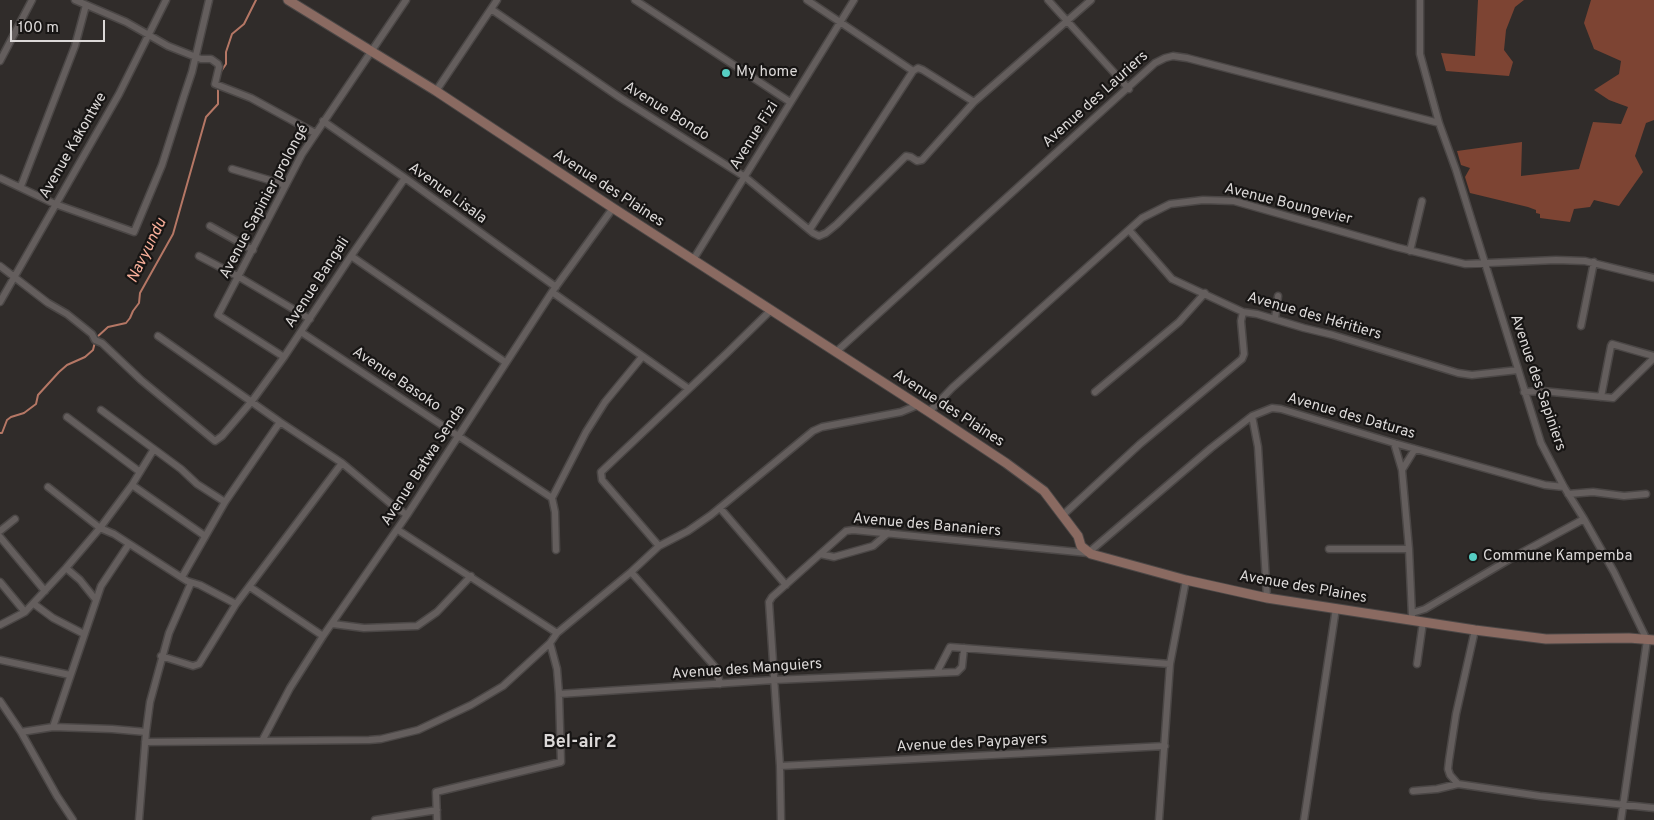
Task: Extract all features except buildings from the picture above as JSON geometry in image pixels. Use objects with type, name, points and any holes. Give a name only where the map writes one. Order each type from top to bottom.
[{"type":"street","points":[[0,61],[32,0]]},
{"type":"street","points":[[75,0],[126,22],[168,46],[204,60],[211,60],[218,64],[215,83],[251,98],[315,133]]},
{"type":"street","name":"Avenue Kakontwe","points":[[0,302],[119,94],[166,0]]},
{"type":"street","points":[[0,178],[21,186],[56,204],[134,232],[162,165],[192,72],[209,0]]},
{"type":"street","name":"Avenue des Plaines","points":[[288,0],[436,91],[612,208],[929,412],[1044,491],[1078,536],[1081,546],[1088,553],[1186,580],[1267,598],[1412,616],[1424,622],[1546,639],[1629,638],[1651,640]]},
{"type":"street","name":"Avenue Sapinier prolongé","points":[[284,357],[218,315],[302,154],[406,0]]},
{"type":"street","points":[[436,91],[497,0]]},
{"type":"street","points":[[635,0],[790,102]]},
{"type":"street","points":[[807,0],[913,71]]},
{"type":"street","name":"Avenue Fizi","points":[[693,260],[854,0]]},
{"type":"street","points":[[1048,0],[1128,89]]},
{"type":"street","points":[[810,229],[913,71],[918,68],[922,70],[974,102],[1091,0]]},
{"type":"street","name":"Avenue des Sapiniers","points":[[1419,0],[1420,54],[1439,123],[1456,170],[1524,392],[1546,454],[1651,640]]},
{"type":"street","points":[[21,186],[75,46],[86,5]]},
{"type":"street","name":"Avenue Bondo","points":[[491,9],[619,97],[745,177],[816,235],[826,234],[864,200],[906,156],[910,156],[917,161],[922,160],[974,102]]},
{"type":"street","name":"Avenue des Lauriers","points":[[836,352],[1159,60],[1173,56],[1439,123]]},
{"type":"street","name":"Avenue Lisala","points":[[323,121],[405,178],[642,357],[689,389]]},
{"type":"street","points":[[232,169],[286,185]]},
{"type":"street","name":"Avenue Bangali","points":[[0,266],[92,334],[95,340],[102,343],[141,380],[189,418],[211,439],[216,441],[252,401],[284,357],[405,178]]},
{"type":"street","name":"Avenue Boungevier","points":[[929,412],[959,382],[1142,218],[1158,208],[1170,204],[1219,200],[1234,201],[1457,263],[1485,264],[1556,260],[1594,262],[1654,278]]},
{"type":"street","points":[[1410,251],[1422,201]]},
{"type":"street","name":"Avenue Batwa Senda","points":[[262,741],[290,688],[324,636],[398,530],[505,362],[612,208]]},
{"type":"street","points":[[210,226],[253,250]]},
{"type":"street","name":"Avenue des Héritiers","points":[[1129,230],[1167,274],[1178,282],[1243,312],[1362,343],[1458,373],[1472,375],[1518,370]]},
{"type":"street","points":[[199,256],[310,319]]},
{"type":"street","points":[[351,256],[505,362]]},
{"type":"street","points":[[1581,326],[1594,262]]},
{"type":"street","points":[[1095,392],[1179,322],[1205,293]]},
{"type":"street","points":[[1274,319],[1278,296]]},
{"type":"street","points":[[659,546],[602,480],[600,476],[603,469],[772,310]]},
{"type":"street","points":[[1062,515],[1140,444],[1242,359],[1244,354],[1241,321],[1243,312]]},
{"type":"street","name":"Avenue Basoko","points":[[301,332],[552,498]]},
{"type":"street","points":[[158,336],[342,463],[407,515]]},
{"type":"street","points":[[1524,392],[1542,391],[1601,397],[1613,398],[1654,357],[1612,344],[1601,397]]},
{"type":"street","points":[[556,550],[555,512],[552,498],[586,432],[605,402],[642,357]]},
{"type":"street","points":[[145,742],[375,739],[418,730],[493,693],[512,679],[550,643],[557,633],[631,572],[659,546],[688,530],[720,508],[818,429],[901,412],[918,405]]},
{"type":"street","name":"Avenue des Daturas","points":[[1088,553],[1211,448],[1252,416],[1265,409],[1272,408],[1545,485],[1564,487]]},
{"type":"street","points":[[101,410],[181,468],[197,484],[225,502]]},
{"type":"street","points":[[1252,416],[1258,447],[1267,598]]},
{"type":"street","points":[[68,417],[140,472]]},
{"type":"street","points":[[182,577],[225,502],[280,422]]},
{"type":"street","points":[[1394,443],[1402,470],[1409,548],[1412,616],[1510,559],[1584,519]]},
{"type":"street","points":[[0,625],[25,612],[66,568],[100,528],[132,485],[154,449]]},
{"type":"street","points":[[1402,470],[1415,449]]},
{"type":"street","points":[[161,656],[193,666],[198,664],[236,604],[342,463]]},
{"type":"street","points":[[132,485],[205,536]]},
{"type":"street","points":[[48,487],[100,528],[114,534],[156,563],[191,583],[200,585],[236,604]]},
{"type":"street","points":[[1568,494],[1593,492],[1624,496],[1646,494]]},
{"type":"street","points":[[720,508],[786,585]]},
{"type":"street","points":[[0,531],[15,519]]},
{"type":"street","points":[[398,530],[557,633]]},
{"type":"street","name":"Avenue des Bananiers","points":[[781,820],[780,766],[769,602],[772,597],[846,531],[888,533],[1088,553]]},
{"type":"street","points":[[820,554],[834,557],[872,546],[888,533]]},
{"type":"street","points":[[0,537],[45,591]]},
{"type":"street","points":[[52,727],[103,582],[129,544]]},
{"type":"street","points":[[1329,549],[1409,548]]},
{"type":"street","points":[[66,568],[80,580],[96,600]]},
{"type":"street","points":[[631,572],[716,668],[720,684]]},
{"type":"street","points":[[333,624],[364,628],[418,626],[437,612],[470,576]]},
{"type":"street","points":[[1159,820],[1170,664],[1186,580]]},
{"type":"street","points":[[0,582],[25,612]]},
{"type":"street","points":[[139,820],[150,702],[168,633],[191,583]]},
{"type":"street","points":[[250,587],[324,636]]},
{"type":"street","points":[[34,604],[53,618],[84,634]]},
{"type":"street","points":[[1304,820],[1336,608]]},
{"type":"street","points":[[1417,664],[1424,622]]},
{"type":"street","points":[[1458,784],[1450,775],[1448,760],[1456,714],[1475,630]]},
{"type":"street","points":[[1621,820],[1651,640]]},
{"type":"street","points":[[437,820],[436,792],[561,762],[557,669],[550,643]]},
{"type":"street","points":[[938,672],[949,648],[1170,664]]},
{"type":"street","name":"Avenue des Manguiers","points":[[559,694],[774,680],[958,672],[961,670],[964,648]]},
{"type":"street","points":[[0,660],[70,675]]},
{"type":"street","points":[[0,701],[21,732],[57,796],[73,820]]},
{"type":"street","points":[[21,732],[52,727],[146,732]]},
{"type":"street","name":"Avenue des Paypayers","points":[[780,766],[1165,746]]},
{"type":"street","points":[[1413,790],[1437,789],[1458,784],[1540,796],[1654,808]]},
{"type":"street","points":[[375,820],[437,810]]},
{"type":"shaded area","points":[[1478,0],[1524,0],[1515,7],[1506,30],[1504,50],[1513,62],[1509,76],[1446,71],[1441,53],[1475,56]]},
{"type":"shaded area","points":[[1591,0],[1654,0],[1654,120],[1646,123],[1635,156],[1643,172],[1619,206],[1594,200],[1590,207],[1574,209],[1570,222],[1540,218],[1540,214],[1536,213],[1536,210],[1528,207],[1470,193],[1465,177],[1470,168],[1461,165],[1457,151],[1522,142],[1521,176],[1579,169],[1593,122],[1621,124],[1628,107],[1609,100],[1594,90],[1619,74],[1621,61],[1594,49],[1584,23]]},
{"type":"waterway","name":"Navyundu","points":[[220,73],[226,64],[226,52],[232,34],[244,24],[256,0]]},
{"type":"waterway","name":"Navyundu","points":[[0,433],[2,433],[7,420],[24,413],[36,404],[38,395],[59,372],[67,365],[85,357],[93,350],[96,338],[108,327],[126,323],[130,318],[139,303],[140,293],[173,234],[206,117],[218,104],[218,87]]},
{"type":"place","name":"My home","points":[[726,73]]},
{"type":"place","name":"Commune Kampemba","points":[[1473,557]]},
{"type":"district","name":"Bel-air 2","points":[[580,743]]}]
